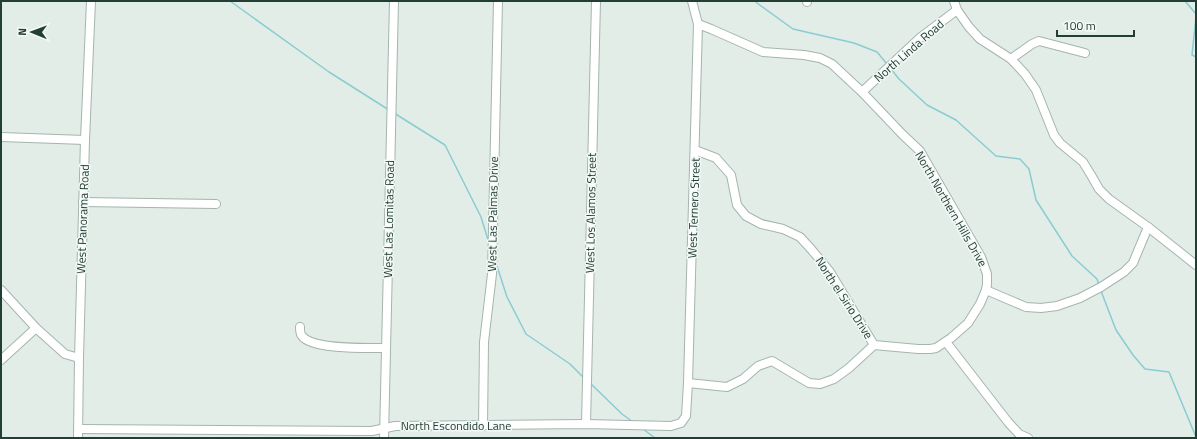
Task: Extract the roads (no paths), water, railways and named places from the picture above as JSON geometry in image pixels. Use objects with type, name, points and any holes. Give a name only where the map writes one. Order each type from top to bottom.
[{"type":"street","name":"West Panorama Road","points":[[78,438],[83,202],[91,1]]},
{"type":"street","name":"West Las Lomitas Road","points":[[384,438],[394,1]]},
{"type":"street","name":"West Las Palmas Drive","points":[[483,426],[484,342],[492,274],[498,1]]},
{"type":"street","name":"West Los Alamos Street","points":[[586,424],[596,1]]},
{"type":"street","name":"West Ternero Street","points":[[686,416],[696,150],[698,24],[692,1]]},
{"type":"street","points":[[954,1],[957,10],[980,39],[1011,59],[1025,74],[1036,90],[1054,135],[1060,143],[1083,162],[1099,189],[1109,200],[1148,227],[1196,265]]},
{"type":"street","name":"North Linda Road","points":[[862,92],[921,37],[957,10]]},
{"type":"street","name":"North Northern Hills Drive","points":[[698,24],[763,52],[804,55],[820,58],[832,64],[920,151],[981,258],[987,274],[988,284],[980,304],[968,323],[944,343]]},
{"type":"street","points":[[1011,59],[1032,44],[1039,41],[1085,53]]},
{"type":"street","points":[[1,137],[85,140]]},
{"type":"street","name":"North el Sirio Drive","points":[[696,150],[716,158],[731,175],[737,205],[746,216],[760,224],[784,230],[800,237],[811,249],[830,272],[874,345]]},
{"type":"street","points":[[83,202],[216,204]]},
{"type":"street","points":[[986,290],[1026,307],[1042,308],[1057,306],[1080,298],[1101,287],[1124,272],[1133,263],[1148,227]]},
{"type":"street","points":[[1,290],[36,328],[65,354],[79,358]]},
{"type":"street","points":[[300,327],[302,336],[308,341],[321,345],[386,348]]},
{"type":"street","points":[[1,360],[36,328]]},
{"type":"street","points":[[688,383],[727,387],[743,379],[758,366],[772,361],[809,382],[820,384],[834,379],[844,372],[874,345],[927,349],[936,348],[944,343],[1008,422],[1019,434],[1028,438]]},
{"type":"street","name":"North Escondido Lane","points":[[79,429],[372,431],[395,426],[586,424],[671,426],[681,423],[686,416]]},
{"type":"waterway","points":[[230,1],[329,72],[389,110]]},
{"type":"waterway","points":[[755,1],[793,29],[854,43],[877,52],[887,64]]},
{"type":"waterway","points":[[1185,1],[1196,14]]},
{"type":"waterway","points":[[1196,17],[1192,55],[1196,57]]},
{"type":"waterway","points":[[891,69],[899,79],[927,105],[956,120],[996,156],[1020,159],[1029,169],[1036,200],[1072,256],[1097,279],[1099,285]]},
{"type":"waterway","points":[[394,113],[445,145],[481,217],[489,243]]},
{"type":"waterway","points":[[496,263],[507,297],[526,334],[570,364],[584,378]]},
{"type":"waterway","points":[[1101,291],[1116,330],[1133,355],[1145,369],[1169,372],[1196,437]]},
{"type":"waterway","points":[[590,383],[622,414],[633,422]]},
{"type":"waterway","points":[[643,429],[655,438]]}]
